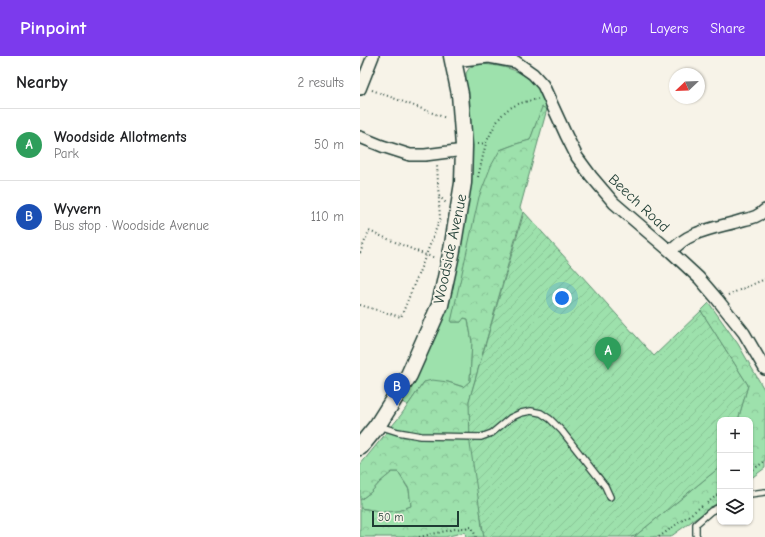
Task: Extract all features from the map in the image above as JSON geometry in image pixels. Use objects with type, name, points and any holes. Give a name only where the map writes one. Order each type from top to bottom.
[{"type":"street","points":[[360,87],[373,56]]},
{"type":"street","name":"Beech Road","points":[[453,58],[489,56],[517,59],[533,74],[543,85],[577,157],[591,176],[614,203],[699,278],[744,333],[765,369]]},
{"type":"street","name":"Woodside Avenue","points":[[360,447],[377,426],[409,375],[440,305],[464,183],[464,148],[460,94],[453,58]]},
{"type":"street","points":[[360,136],[382,146],[410,155],[436,154],[464,148]]},
{"type":"street","points":[[671,252],[688,238],[705,230],[760,216],[765,210]]},
{"type":"lane","points":[[377,426],[421,436],[481,437],[492,433],[510,418],[521,413],[532,411],[541,413],[550,419],[562,431],[606,486],[610,497]]},
{"type":"lane","points":[[753,494],[765,492]]},
{"type":"lane","points":[[698,537],[696,534],[696,524],[717,508]]},
{"type":"path","points":[[360,87],[446,118]]},
{"type":"path","points":[[464,148],[486,144],[503,113],[512,107],[525,101],[549,97]]},
{"type":"path","points":[[360,305],[401,317],[440,219],[436,154]]},
{"type":"path","points":[[438,195],[448,205]]},
{"type":"path","points":[[360,253],[369,231],[426,255],[440,259]]},
{"type":"path","points":[[717,299],[765,279]]},
{"type":"path","points":[[753,470],[765,461]]},
{"type":"path","points":[[659,537],[717,495]]},
{"type":"path","points":[[418,537],[472,527],[476,537]]},
{"type":"green space","points":[[482,64],[504,67],[524,75],[539,90],[545,101],[547,109],[542,108],[530,140],[500,150],[451,322],[461,322],[463,318],[468,319],[472,342],[470,381],[464,387],[448,382],[424,382],[408,405],[400,401],[443,315],[467,94],[466,73],[470,67]]},
{"type":"green space","points":[[542,107],[547,109],[520,208],[523,212],[469,401],[484,537],[466,537],[465,532],[445,537],[360,537],[360,508],[385,512],[398,511],[411,506],[409,489],[398,472],[392,472],[371,492],[360,500],[360,465],[401,415],[424,382],[432,380],[448,382],[463,387],[470,381],[472,342],[468,319],[464,318],[461,322],[451,322],[479,197],[491,166],[500,150],[530,140]]},
{"type":"green space","points":[[524,212],[654,356],[701,311],[748,385],[739,417],[717,417],[717,469],[635,536],[631,537],[484,537],[470,444],[469,401]]},
{"type":"green space","points":[[709,303],[738,344],[765,391],[765,468],[753,477],[753,417],[739,417],[748,385],[701,311]]},
{"type":"green space","points":[[717,469],[717,503],[670,537],[631,537],[635,536]]},
{"type":"green space","points":[[392,472],[398,472],[409,490],[411,506],[398,511],[385,512],[360,508],[360,500],[371,492]]},
{"type":"place","name":"Woodside Allotments","points":[[608,370]]},
{"type":"place","name":"Wyvern","points":[[397,406]]}]
